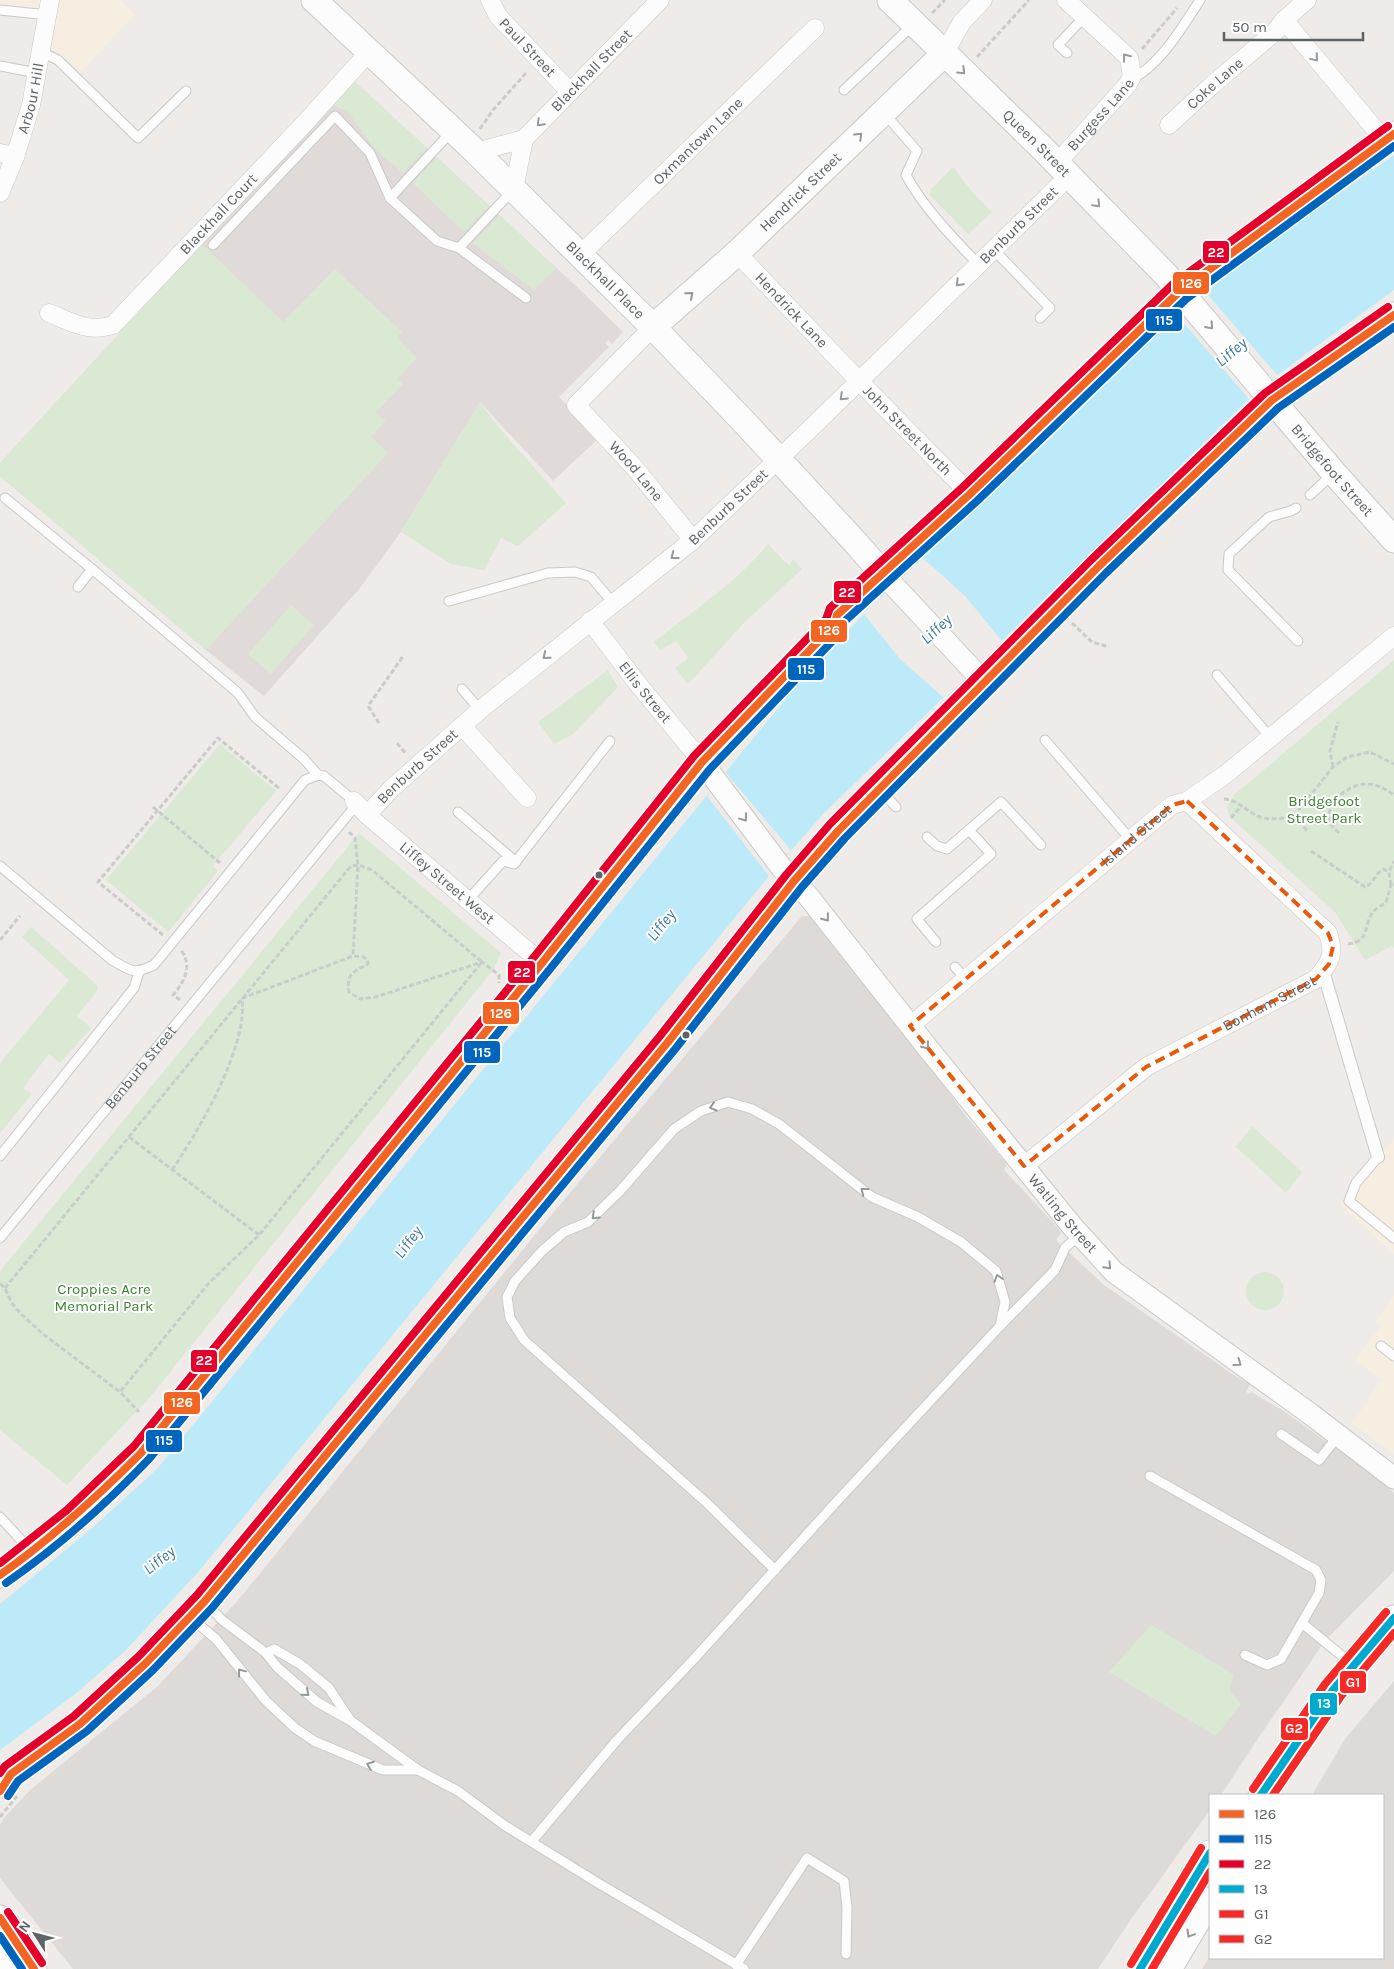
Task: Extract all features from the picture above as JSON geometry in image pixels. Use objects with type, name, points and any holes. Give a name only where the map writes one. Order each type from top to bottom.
[{"type":"main road","name":"Blackhall Place","points":[[314,0],[476,152],[653,327],[856,543],[887,580]]},
{"type":"main road","name":"Queen Street","points":[[890,0],[1063,169],[1183,295],[1268,395]]},
{"type":"main road","name":"Hendrick Street","points":[[653,327],[737,253],[944,54]]},
{"type":"main road","points":[[0,1575],[32,1553],[90,1505],[141,1453],[542,963],[835,624],[838,615],[887,580],[970,494],[1183,295],[1389,137]]},
{"type":"main road","points":[[4,1781],[80,1724],[146,1663],[197,1610],[668,1042],[788,874],[879,788],[979,676],[1057,608],[1268,395],[1394,314]]},
{"type":"main road","name":"Bridgefoot Street","points":[[1268,395],[1394,540]]},
{"type":"main road","points":[[1262,1794],[1306,1728],[1354,1665],[1394,1618]]},
{"type":"main road","points":[[1140,1969],[1209,1855]]},
{"type":"main road","points":[[1169,1969],[1209,1902]]},
{"type":"main road","points":[[0,1918],[34,1969]]},
{"type":"main road","points":[[0,1958],[8,1969]]},
{"type":"street","name":"Paul Street","points":[[490,0],[498,16],[570,92]]},
{"type":"street","name":"Blackhall Street","points":[[524,139],[660,0]]},
{"type":"street","points":[[944,54],[962,22],[983,0]]},
{"type":"street","name":"Burgess Lane","points":[[1063,169],[1130,71],[1129,58],[1066,0]]},
{"type":"street","name":"Coke Lane","points":[[1169,125],[1211,86],[1275,32],[1284,20],[1308,0]]},
{"type":"street","name":"Arbour Hill","points":[[0,193],[7,155],[31,105],[49,8]]},
{"type":"street","points":[[1284,20],[1389,137]]},
{"type":"street","name":"Oxmantown Lane","points":[[580,255],[815,28]]},
{"type":"street","name":"Blackhall Court","points":[[49,313],[87,328],[100,329],[113,325],[304,124],[369,52]]},
{"type":"street","points":[[476,152],[524,139],[514,189]]},
{"type":"street","name":"Benburb Street","points":[[359,807],[392,789],[480,710],[693,540],[778,460],[993,249],[1063,169]]},
{"type":"street","name":"Hendrick Lane","points":[[737,253],[846,367]]},
{"type":"street","name":"Wood Lane","points":[[653,327],[576,405],[634,467],[693,540]]},
{"type":"street","name":"John Street North","points":[[846,367],[970,494]]},
{"type":"street","points":[[887,580],[979,676]]},
{"type":"street","name":"Ellis Street","points":[[590,621],[708,771]]},
{"type":"street","name":"Island Street","points":[[910,1026],[961,973],[1131,840],[1172,805],[1188,801],[1226,774],[1394,636]]},
{"type":"street","points":[[462,726],[527,798]]},
{"type":"street","name":"Watling Street","points":[[708,771],[910,1026],[1079,1234],[1114,1272],[1394,1478]]},
{"type":"street","points":[[1188,801],[1328,933],[1332,946]]},
{"type":"street","name":"Liffey Street West","points":[[359,807],[542,963]]},
{"type":"street","name":"Bonham Street","points":[[1024,1166],[1146,1068],[1214,1038],[1316,978],[1329,964],[1332,946]]},
{"type":"street","points":[[1323,972],[1378,1157]]},
{"type":"lane","points":[[1130,71],[1143,74],[1162,53],[1200,0]]},
{"type":"lane","points":[[0,10],[49,8]]},
{"type":"lane","points":[[1067,53],[1058,45],[1084,17]]},
{"type":"lane","points":[[844,90],[914,24]]},
{"type":"lane","points":[[41,52],[58,60],[138,138],[186,90]]},
{"type":"lane","points":[[0,66],[38,73]]},
{"type":"lane","points":[[884,112],[917,151],[906,176],[912,188],[978,264]]},
{"type":"lane","points":[[213,245],[335,116],[370,153],[390,198],[437,241],[459,248],[526,298]]},
{"type":"lane","points":[[390,198],[453,130]]},
{"type":"lane","points":[[459,248],[514,189]]},
{"type":"lane","points":[[993,249],[1050,308],[1040,318]]},
{"type":"lane","points":[[1310,495],[1334,473]]},
{"type":"lane","points":[[5,498],[238,693],[255,717],[304,759],[318,775]]},
{"type":"lane","points":[[1296,508],[1269,517],[1229,554],[1228,570],[1298,641]]},
{"type":"lane","points":[[78,587],[92,569]]},
{"type":"lane","points":[[449,601],[548,573],[575,572],[591,577],[613,603]]},
{"type":"lane","points":[[1217,675],[1270,737]]},
{"type":"lane","points":[[462,689],[480,710]]},
{"type":"lane","points":[[1045,740],[1131,840]]},
{"type":"lane","points":[[468,900],[503,861],[514,864],[516,862],[610,741]]},
{"type":"lane","points":[[0,866],[112,960],[127,969],[139,972],[154,965],[305,780],[318,775],[324,776],[359,807]]},
{"type":"lane","points":[[879,788],[896,807]]},
{"type":"lane","points":[[927,837],[937,846],[947,850],[1002,802],[1041,845]]},
{"type":"lane","name":"Benburb Street","points":[[0,1238],[359,807]]},
{"type":"lane","points":[[458,812],[516,862]]},
{"type":"lane","points":[[936,942],[917,919],[991,854],[969,830]]},
{"type":"lane","points":[[0,1156],[134,988],[139,972]]},
{"type":"lane","points":[[775,1570],[709,1505],[524,1340],[510,1318],[507,1297],[515,1281],[564,1232],[588,1222],[620,1191],[674,1129],[701,1110],[728,1102],[752,1109],[780,1124],[872,1198],[918,1218],[961,1242],[996,1271],[1005,1302],[1000,1326]]},
{"type":"lane","points":[[1378,1157],[1356,1183],[1349,1201],[1394,1238]]},
{"type":"lane","points":[[532,1841],[618,1740],[1000,1326],[1055,1270],[1065,1248],[1079,1234]]},
{"type":"lane","points":[[1381,1346],[1394,1356]]},
{"type":"lane","points":[[1281,1434],[1319,1460],[1338,1436]]},
{"type":"lane","points":[[1150,1476],[1316,1570],[1322,1580],[1319,1593],[1281,1659],[1267,1664],[1245,1655]]},
{"type":"lane","points":[[0,1517],[32,1553]]},
{"type":"lane","points":[[197,1610],[222,1620],[266,1653],[277,1667],[317,1702],[351,1721],[418,1770],[458,1791],[504,1825],[740,1967],[807,1858],[844,1881],[847,1907],[846,1954]]},
{"type":"lane","points":[[197,1610],[216,1639],[259,1694],[295,1728],[314,1741],[383,1770],[418,1770]]},
{"type":"lane","points":[[1302,1623],[1354,1665]]},
{"type":"lane","points":[[266,1653],[274,1650],[300,1664],[328,1688],[351,1721]]},
{"type":"path","points":[[963,72],[1029,0]]},
{"type":"path","points":[[1130,71],[1179,6]]},
{"type":"path","points":[[476,152],[476,134],[493,110],[539,58]]},
{"type":"path","points":[[1057,608],[1092,642],[1108,647]]},
{"type":"path","points":[[379,723],[368,706],[404,655]]},
{"type":"path","points":[[1332,766],[1330,751],[1338,722]]},
{"type":"path","points":[[181,1001],[173,995],[185,980],[186,965],[183,952],[98,882],[218,738],[280,789],[274,796]]},
{"type":"path","points":[[1293,817],[1332,766],[1347,757],[1366,752],[1394,764]]},
{"type":"path","points":[[1337,833],[1329,818],[1330,808],[1337,797],[1350,787],[1366,783],[1387,790],[1394,795]]},
{"type":"path","points":[[1224,799],[1232,799],[1265,818],[1293,817],[1300,821],[1308,833]]},
{"type":"path","points":[[1230,819],[1242,805]]},
{"type":"path","points":[[153,807],[220,863],[227,875]]},
{"type":"path","points":[[350,833],[355,838],[358,865],[353,956]]},
{"type":"path","points":[[1311,851],[1365,887],[1369,885],[1379,871],[1383,869],[1389,872]]},
{"type":"path","points":[[220,863],[226,856]]},
{"type":"path","points":[[1332,946],[1353,944],[1361,939],[1366,932],[1371,914],[1386,902],[1393,884],[1389,872],[1394,860]]},
{"type":"path","points":[[5,1288],[351,866],[358,865],[372,870],[499,975]]},
{"type":"path","points":[[0,940],[20,916]]},
{"type":"path","points":[[181,950],[188,943]]},
{"type":"path","points":[[243,998],[353,956],[364,956],[368,962],[367,965],[351,973],[347,983],[349,992],[360,999],[376,997],[482,962]]},
{"type":"path","points":[[120,1392],[208,1284],[259,1235],[482,962]]},
{"type":"path","points":[[172,1170],[205,1113],[226,1070],[237,1042],[242,1022],[243,998]]},
{"type":"path","points":[[129,1137],[259,1235]]},
{"type":"path","points":[[0,1284],[5,1288],[11,1302],[21,1314],[43,1334],[120,1392],[139,1412]]},
{"type":"highlighted area","points":[[1187,801],[1328,933],[1333,946],[1329,964],[1316,979],[1146,1067],[1024,1166],[910,1026],[1172,805]]},
{"type":"shaded area","points":[[0,0],[120,0],[135,15],[81,71],[41,40],[44,16],[0,9]]},
{"type":"shaded area","points":[[353,80],[576,286],[623,332],[612,344],[608,340],[605,343],[609,347],[559,397],[599,438],[553,481],[480,402],[401,532],[360,588],[264,696],[206,650],[0,476],[0,463]]},
{"type":"shaded area","points":[[802,916],[811,916],[850,967],[891,1013],[966,1116],[1007,1164],[1004,1170],[1059,1229],[1061,1233],[1056,1240],[1104,1285],[1225,1370],[1250,1384],[1246,1392],[1250,1394],[1251,1392],[1282,1410],[1331,1445],[1339,1448],[1380,1479],[1394,1493],[1394,1571],[1325,1641],[1222,1794],[1209,1794],[1209,1811],[1127,1925],[1098,1969],[73,1969],[0,1878],[0,1825],[4,1818],[30,1790],[158,1686],[240,1598],[538,1231]]},
{"type":"shaded area","points":[[1394,1139],[1394,1254],[1340,1205]]},
{"type":"shaded area","points":[[1394,1295],[1394,1454],[1352,1424],[1381,1380],[1355,1360],[1380,1327],[1375,1322]]},
{"type":"shaded area","points":[[1394,1681],[1394,1969],[1202,1969],[1209,1958],[1384,1959],[1384,1794],[1313,1794],[1345,1739]]},
{"type":"green space","points":[[353,80],[427,148],[403,173],[376,150],[348,112],[331,104]]},
{"type":"green space","points":[[437,157],[489,206],[464,232],[413,183]]},
{"type":"green space","points":[[953,167],[973,193],[992,212],[968,234],[929,194],[930,190]]},
{"type":"green space","points":[[500,215],[556,268],[534,290],[473,243]]},
{"type":"green space","points":[[202,244],[283,322],[335,269],[402,332],[397,338],[417,358],[397,379],[403,384],[376,412],[386,421],[371,437],[388,453],[206,650],[0,476],[0,463]]},
{"type":"green space","points":[[480,402],[500,429],[566,503],[518,546],[501,538],[484,570],[451,564],[401,532]]},
{"type":"green space","points":[[768,544],[789,566],[793,559],[802,569],[746,621],[688,684],[675,668],[688,658],[676,641],[660,650],[654,642],[728,584]]},
{"type":"green space","points":[[291,605],[314,625],[271,674],[248,654]]},
{"type":"green space","name":"Bridgefoot Street Park","points":[[1394,660],[1394,949],[1392,946],[1365,960],[1335,912],[1229,816],[1227,807],[1234,795]]},
{"type":"green space","points":[[608,670],[618,687],[572,735],[554,744],[538,722]]},
{"type":"green space","points":[[220,744],[276,791],[213,866],[218,871],[168,932],[106,880]]},
{"type":"green space","name":"Croppies Acre Memorial Park","points":[[359,833],[501,953],[493,970],[151,1396],[67,1485],[0,1430],[0,1271]]},
{"type":"green space","points":[[31,927],[98,986],[97,991],[77,1016],[91,1028],[60,1063],[49,1054],[23,1088],[32,1094],[0,1133],[0,1063],[69,980],[22,937]]},
{"type":"green space","points":[[1252,1126],[1302,1172],[1286,1193],[1236,1147]]},
{"type":"green space","points":[[1265,1272],[1279,1277],[1284,1291],[1279,1305],[1265,1310],[1251,1305],[1246,1291],[1251,1277]]},
{"type":"green space","points":[[1151,1625],[1233,1674],[1230,1691],[1241,1704],[1216,1736],[1109,1672]]},
{"type":"water","name":"Liffey","points":[[1394,155],[1394,290],[1277,375],[1249,399],[823,814],[769,876],[200,1570],[124,1652],[75,1694],[0,1750],[0,1604],[91,1529],[157,1469],[797,685],[864,614],[1175,313],[1203,289]]},
{"type":"pier","points":[[1203,289],[1277,375],[1249,399],[1175,313]]},
{"type":"pier","points":[[923,558],[965,596],[1002,641],[944,698],[900,659],[864,614]]},
{"type":"pier","points":[[726,773],[791,850],[769,876],[707,796]]},
{"type":"transit line","name":"22","points":[[0,1563],[67,1510],[134,1446],[534,957],[694,756],[826,619],[830,608],[963,487],[1173,284],[1388,126]]},
{"type":"transit line","name":"126","points":[[0,1575],[73,1517],[141,1453],[542,963],[702,762],[835,624],[837,615],[970,494],[1180,291],[1394,134]]},
{"type":"transit line","name":"115","points":[[6,1583],[80,1525],[149,1459],[550,969],[710,769],[842,631],[846,620],[977,501],[1186,299],[1394,146]]},
{"type":"transit line","name":"22","points":[[0,1773],[5,1766],[74,1716],[139,1656],[197,1595],[660,1036],[786,875],[830,824],[1092,559],[1265,393],[1388,307]]},
{"type":"transit line","name":"126","points":[[0,1791],[11,1774],[80,1724],[146,1663],[204,1602],[668,1042],[794,881],[838,831],[1099,566],[1272,400],[1394,315]]},
{"type":"transit line","name":"115","points":[[8,1796],[18,1781],[87,1731],[153,1670],[212,1608],[676,1048],[802,887],[845,838],[1106,573],[1278,408],[1394,327]]},
{"type":"transit line","name":"G2","points":[[1253,1789],[1325,1684],[1386,1612]]},
{"type":"transit line","name":"13","points":[[1262,1794],[1333,1690],[1394,1618]]},
{"type":"transit line","name":"G1","points":[[1274,1794],[1341,1696],[1394,1633]]},
{"type":"transit line","name":"G2","points":[[1131,1964],[1201,1848]]},
{"type":"transit line","name":"13","points":[[1140,1969],[1209,1855]]},
{"type":"transit line","name":"G1","points":[[1152,1969],[1209,1874]]},
{"type":"transit line","name":"22","points":[[8,1912],[42,1963]]},
{"type":"transit line","name":"126","points":[[0,1918],[34,1969]]},
{"type":"transit line","name":"115","points":[[0,1936],[22,1969]]}]
